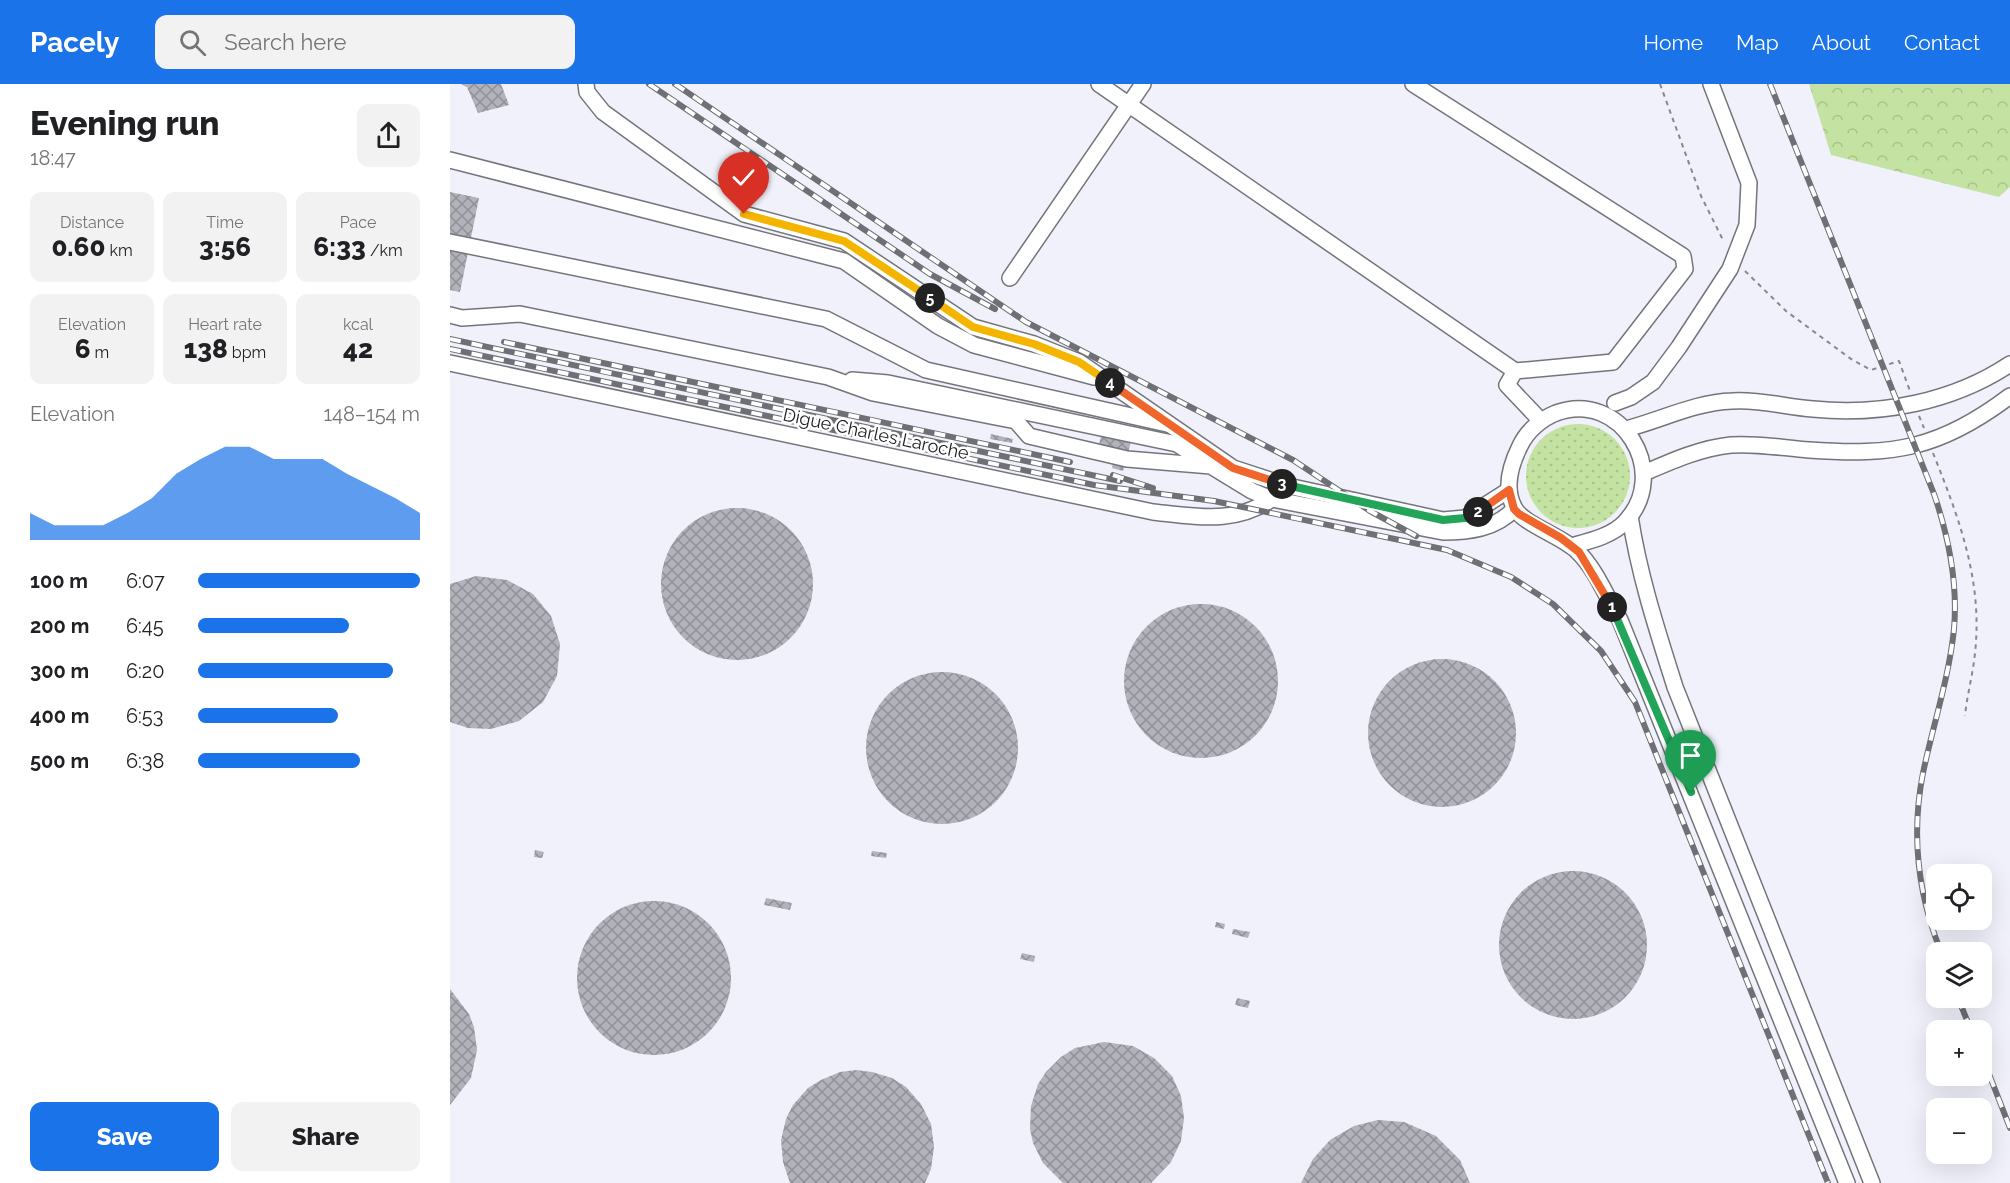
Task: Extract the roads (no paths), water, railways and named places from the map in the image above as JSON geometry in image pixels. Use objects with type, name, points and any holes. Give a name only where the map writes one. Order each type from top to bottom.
[{"type":"street","points":[[586,84],[587,92],[603,112],[744,214],[844,241],[973,327],[1034,344],[1079,362],[1233,468],[1288,486],[1443,520],[1465,518],[1509,490]]},
{"type":"street","points":[[1099,84],[1515,371],[1614,362],[1685,269],[1683,256],[1413,84]]},
{"type":"street","points":[[1010,278],[1143,84]]},
{"type":"street","points":[[1615,403],[1631,397],[1653,382],[1679,347],[1735,258],[1747,225],[1749,183],[1711,84]]},
{"type":"street","points":[[450,160],[844,261],[938,326],[975,345],[1105,380]]},
{"type":"street","points":[[450,242],[826,318],[926,370],[1175,426]]},
{"type":"street","points":[[450,315],[462,318],[520,314],[828,377],[888,383],[1177,444],[1252,491],[1272,499],[1443,532],[1467,531],[1487,526],[1506,518],[1514,509]]},
{"type":"street","name":"Digue Charles Laroche","points":[[450,363],[1153,512],[1224,518],[1252,510],[1272,499],[1288,486]]},
{"type":"street","points":[[1626,429],[1723,401],[1841,411],[1885,410],[1915,404],[1964,387],[2010,364]]},
{"type":"street","points":[[1515,371],[1507,385],[1541,421]]},
{"type":"street","points":[[828,377],[873,393],[1016,422],[1029,436],[1127,459],[1211,466]]},
{"type":"street","points":[[1644,473],[1689,455],[1733,445],[1860,453],[1897,450],[1954,431],[2010,396]]},
{"type":"street","points":[[1572,546],[1613,532],[1630,516],[1641,496],[1644,473],[1641,452],[1626,429],[1609,417],[1582,409],[1561,411],[1541,421],[1519,447],[1510,472],[1509,490],[1514,509],[1525,519],[1572,546],[1587,563],[1624,631],[1847,1183]]},
{"type":"street","points":[[1630,516],[1644,584],[1675,687],[1872,1183]]},
{"type":"railway","points":[[649,84],[930,274],[995,309]]},
{"type":"railway","points":[[675,84],[1026,322],[1293,460],[1370,511],[1416,536]]},
{"type":"railway","points":[[1770,84],[1934,494],[1948,544],[1955,595],[1954,629],[1945,683],[1923,773],[1919,796],[1917,841],[1922,886],[1937,942]]},
{"type":"railway","points":[[450,339],[1120,481]]},
{"type":"railway","points":[[504,342],[1070,462]]},
{"type":"railway","points":[[450,349],[1094,485],[1214,501],[1447,550],[1511,577],[1553,604],[1601,651],[1635,702],[1828,1183]]},
{"type":"railway","points":[[1113,475],[1153,488]]},
{"type":"railway","points":[[1962,1008],[1967,1020]]},
{"type":"railway","points":[[1992,1082],[2010,1128]]}]
